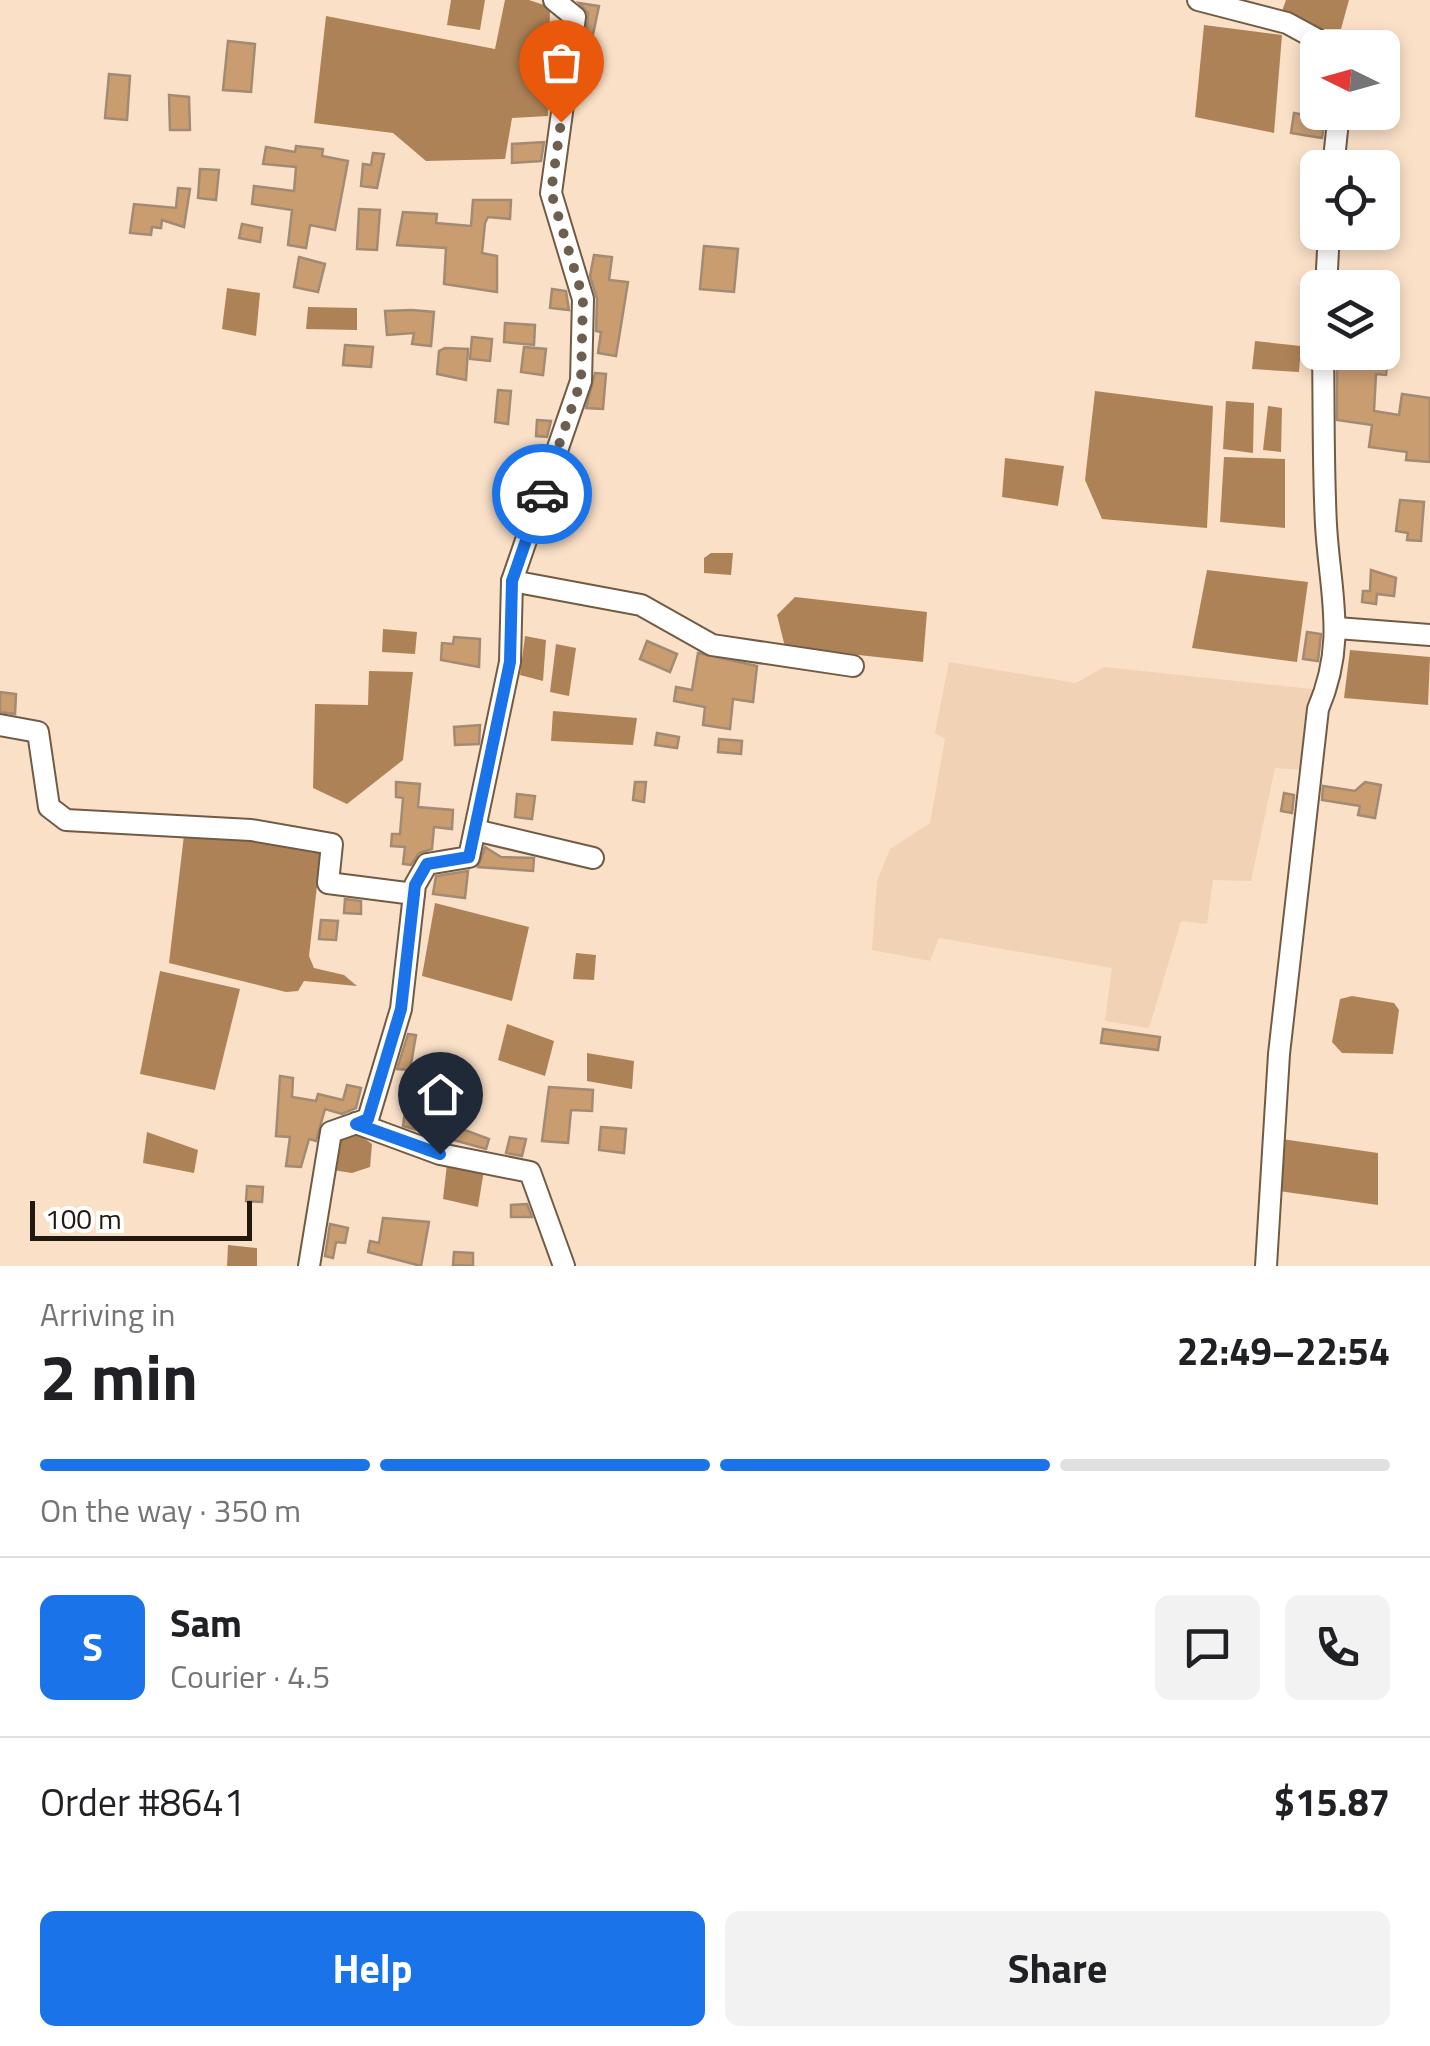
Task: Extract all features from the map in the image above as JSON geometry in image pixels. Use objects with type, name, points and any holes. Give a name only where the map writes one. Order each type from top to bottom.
[{"type":"street","points":[[309,1266],[331,1132],[368,1119],[401,1009],[414,894],[427,864],[469,857],[510,662],[512,581],[581,381],[583,298],[551,192],[576,17],[554,0]]},
{"type":"street","points":[[1198,0],[1286,23],[1300,31]]},
{"type":"street","points":[[1266,1266],[1279,1054],[1318,708],[1333,674],[1338,628],[1326,527],[1323,370]]},
{"type":"street","points":[[512,581],[641,605],[712,644],[853,666]]},
{"type":"street","points":[[1338,628],[1430,635]]},
{"type":"street","points":[[0,725],[38,732],[49,806],[66,820],[251,830],[332,844],[328,883],[414,894]]},
{"type":"street","points":[[475,830],[593,858]]},
{"type":"street","points":[[356,1124],[440,1154],[530,1172],[564,1266]]},
{"type":"shaded area","points":[[451,0],[485,0],[480,30],[447,25]]},
{"type":"shaded area","points":[[505,0],[529,0],[550,7],[548,116],[512,118],[505,159],[426,161],[393,133],[314,123],[326,16],[495,49]]},
{"type":"shaded area","points":[[1286,0],[1349,0],[1341,29],[1320,29],[1282,11]]},
{"type":"shaded area","points":[[1204,25],[1282,35],[1274,133],[1195,117]]},
{"type":"shaded area","points":[[227,288],[260,293],[256,336],[222,329]]},
{"type":"shaded area","points":[[308,307],[357,308],[357,330],[306,329]]},
{"type":"shaded area","points":[[1255,341],[1300,346],[1299,372],[1252,369]]},
{"type":"shaded area","points":[[1095,391],[1213,406],[1207,528],[1102,519],[1085,480]]},
{"type":"shaded area","points":[[1226,401],[1254,403],[1253,453],[1223,449]]},
{"type":"shaded area","points":[[1268,406],[1282,408],[1281,452],[1263,450]]},
{"type":"shaded area","points":[[1224,457],[1285,459],[1285,528],[1220,522]]},
{"type":"shaded area","points":[[1005,458],[1064,466],[1058,506],[1002,497]]},
{"type":"shaded area","points":[[711,553],[733,553],[731,575],[704,573],[704,558]]},
{"type":"shaded area","points":[[1207,570],[1308,582],[1297,662],[1192,648]]},
{"type":"shaded area","points":[[795,597],[927,612],[923,662],[785,647],[777,615]]},
{"type":"shaded area","points":[[383,629],[417,632],[415,654],[382,652]]},
{"type":"shaded area","points":[[525,636],[546,640],[543,681],[520,675]]},
{"type":"shaded area","points":[[556,644],[576,648],[569,696],[550,692]]},
{"type":"shaded area","points":[[1350,650],[1430,657],[1428,705],[1344,698]]},
{"type":"shaded area","points":[[949,662],[1076,683],[1104,667],[1312,689],[1305,770],[1275,768],[1251,881],[1213,880],[1207,924],[1181,921],[1149,1028],[1105,1021],[1112,968],[939,938],[930,961],[872,950],[877,881],[890,849],[930,823],[945,739],[935,733]]},
{"type":"shaded area","points":[[369,671],[413,672],[403,760],[347,804],[313,788],[315,704],[368,705]]},
{"type":"shaded area","points":[[553,711],[637,718],[633,745],[551,741]]},
{"type":"shaded area","points":[[232,834],[321,851],[309,956],[314,968],[344,975],[357,986],[304,981],[298,991],[286,992],[169,963],[184,835]]},
{"type":"shaded area","points":[[435,903],[529,927],[512,1001],[422,976]]},
{"type":"shaded area","points":[[576,953],[596,955],[594,980],[573,979]]},
{"type":"shaded area","points":[[160,971],[240,989],[215,1090],[140,1074]]},
{"type":"shaded area","points":[[1352,996],[1394,1003],[1399,1010],[1393,1054],[1342,1053],[1332,1042],[1340,999]]},
{"type":"shaded area","points":[[507,1024],[554,1041],[545,1076],[498,1060]]},
{"type":"shaded area","points":[[587,1053],[634,1061],[632,1089],[587,1081]]},
{"type":"shaded area","points":[[147,1132],[198,1150],[194,1173],[143,1163]]},
{"type":"shaded area","points":[[357,1133],[372,1144],[370,1167],[352,1173],[333,1170],[336,1138]]},
{"type":"shaded area","points":[[1282,1139],[1378,1153],[1378,1205],[1279,1191]]},
{"type":"shaded area","points":[[447,1164],[484,1170],[478,1207],[443,1199]]},
{"type":"shaded area","points":[[228,1245],[257,1248],[257,1266],[227,1266]]},
{"type":"building","points":[[579,3],[599,6],[592,39],[586,38],[588,13]]},
{"type":"building","points":[[228,41],[255,44],[251,92],[223,90]]},
{"type":"building","points":[[109,74],[130,76],[127,120],[105,118]]},
{"type":"building","points":[[169,95],[189,97],[190,130],[170,130]]},
{"type":"building","points":[[1294,113],[1300,114],[1300,130],[1323,130],[1322,138],[1291,133]]},
{"type":"building","points":[[544,142],[541,161],[512,163],[512,144]]},
{"type":"building","points":[[296,146],[323,149],[322,156],[348,161],[335,230],[310,225],[306,248],[288,245],[292,210],[252,204],[254,186],[294,191],[296,167],[263,164],[266,147],[295,152]]},
{"type":"building","points":[[373,153],[384,154],[377,188],[361,186],[363,164],[371,165]]},
{"type":"building","points":[[200,169],[219,170],[216,200],[198,198]]},
{"type":"building","points":[[178,188],[190,189],[184,227],[162,220],[161,228],[152,227],[151,235],[130,233],[134,204],[176,208]]},
{"type":"building","points":[[473,200],[511,200],[510,219],[488,217],[485,223],[482,253],[497,256],[497,292],[444,284],[446,248],[397,245],[403,212],[437,214],[436,223],[471,226]]},
{"type":"building","points":[[359,209],[380,210],[377,250],[357,249]]},
{"type":"building","points":[[242,224],[262,228],[260,242],[239,238]]},
{"type":"building","points":[[704,246],[738,249],[734,292],[700,289]]},
{"type":"building","points":[[594,255],[612,257],[609,280],[628,282],[616,356],[598,353],[601,332],[596,331],[597,299],[590,276]]},
{"type":"building","points":[[299,257],[325,264],[318,292],[294,287]]},
{"type":"building","points":[[552,289],[566,291],[569,310],[550,308]]},
{"type":"building","points":[[385,311],[434,312],[431,346],[412,344],[414,333],[387,335]]},
{"type":"building","points":[[505,323],[535,325],[534,345],[504,342]]},
{"type":"building","points":[[472,337],[492,339],[490,361],[470,359]]},
{"type":"building","points":[[345,345],[373,347],[371,367],[343,365]]},
{"type":"building","points":[[524,347],[546,349],[543,375],[521,372]]},
{"type":"building","points":[[468,349],[466,380],[437,374],[439,351]]},
{"type":"building","points":[[1337,370],[1387,370],[1386,375],[1376,374],[1374,411],[1399,415],[1402,394],[1430,398],[1430,462],[1406,460],[1407,452],[1369,447],[1372,425],[1337,420]]},
{"type":"building","points":[[595,373],[606,374],[603,409],[586,408]]},
{"type":"building","points":[[498,390],[511,391],[508,424],[495,422]]},
{"type":"building","points":[[537,420],[551,421],[547,437],[536,436]]},
{"type":"building","points":[[1400,500],[1424,502],[1421,541],[1407,540],[1408,533],[1396,531]]},
{"type":"building","points":[[1371,570],[1396,578],[1394,596],[1377,594],[1376,604],[1362,602],[1363,591],[1370,591]]},
{"type":"building","points":[[1307,632],[1321,634],[1318,661],[1303,659]]},
{"type":"building","points":[[454,637],[480,639],[479,667],[441,660],[442,643],[453,644]]},
{"type":"building","points":[[647,641],[677,654],[670,672],[640,659]]},
{"type":"building","points":[[698,653],[757,666],[753,702],[733,699],[730,729],[703,725],[705,707],[674,701],[676,687],[692,690]]},
{"type":"building","points":[[0,692],[16,694],[15,714],[0,712]]},
{"type":"building","points":[[480,725],[479,744],[455,745],[454,727]]},
{"type":"building","points":[[657,733],[679,737],[677,748],[655,745]]},
{"type":"building","points":[[719,739],[742,741],[741,754],[718,752]]},
{"type":"building","points":[[396,782],[420,784],[418,807],[453,810],[452,829],[434,827],[432,849],[419,853],[411,865],[403,864],[405,847],[391,846],[392,834],[400,834],[403,798],[396,797]]},
{"type":"building","points":[[635,782],[646,782],[644,802],[633,800]]},
{"type":"building","points":[[1365,782],[1381,785],[1375,818],[1358,815],[1360,806],[1322,800],[1323,786],[1355,791]]},
{"type":"building","points":[[1284,793],[1294,795],[1292,813],[1281,811]]},
{"type":"building","points":[[517,794],[535,796],[532,819],[515,817]]},
{"type":"building","points":[[485,847],[501,857],[534,858],[533,871],[478,867]]},
{"type":"building","points":[[468,871],[465,898],[433,894],[436,876]]},
{"type":"building","points":[[345,899],[361,901],[361,914],[344,913]]},
{"type":"building","points":[[321,920],[338,921],[336,940],[319,939]]},
{"type":"building","points":[[1103,1029],[1160,1037],[1158,1050],[1101,1043]]},
{"type":"building","points":[[408,1034],[416,1035],[410,1070],[397,1069]]},
{"type":"building","points":[[280,1076],[293,1078],[292,1097],[316,1101],[318,1094],[343,1100],[347,1085],[361,1088],[356,1108],[342,1114],[325,1109],[316,1141],[309,1139],[301,1167],[286,1166],[290,1137],[276,1136]]},
{"type":"building","points":[[549,1087],[593,1090],[592,1111],[571,1110],[568,1143],[542,1141]]},
{"type":"building","points":[[405,1111],[449,1115],[446,1123],[489,1139],[486,1149],[403,1126]]},
{"type":"building","points":[[601,1127],[626,1129],[624,1153],[599,1150]]},
{"type":"building","points":[[510,1137],[526,1139],[522,1156],[506,1153]]},
{"type":"building","points":[[247,1186],[263,1187],[262,1202],[246,1201]]},
{"type":"building","points":[[527,1204],[532,1217],[511,1217],[511,1205]]},
{"type":"building","points":[[383,1218],[429,1222],[421,1266],[368,1252],[370,1241],[379,1243]]},
{"type":"building","points":[[330,1224],[348,1228],[345,1243],[336,1242],[333,1258],[325,1256]]},
{"type":"building","points":[[454,1252],[473,1253],[473,1266],[453,1265]]},
{"type":"way so far","points":[[542,494],[581,381],[583,298],[551,192],[561,122]]},
{"type":"route","points":[[440,1154],[356,1124],[368,1119],[401,1009],[415,885],[427,864],[469,857],[510,662],[512,581],[542,494]]}]
